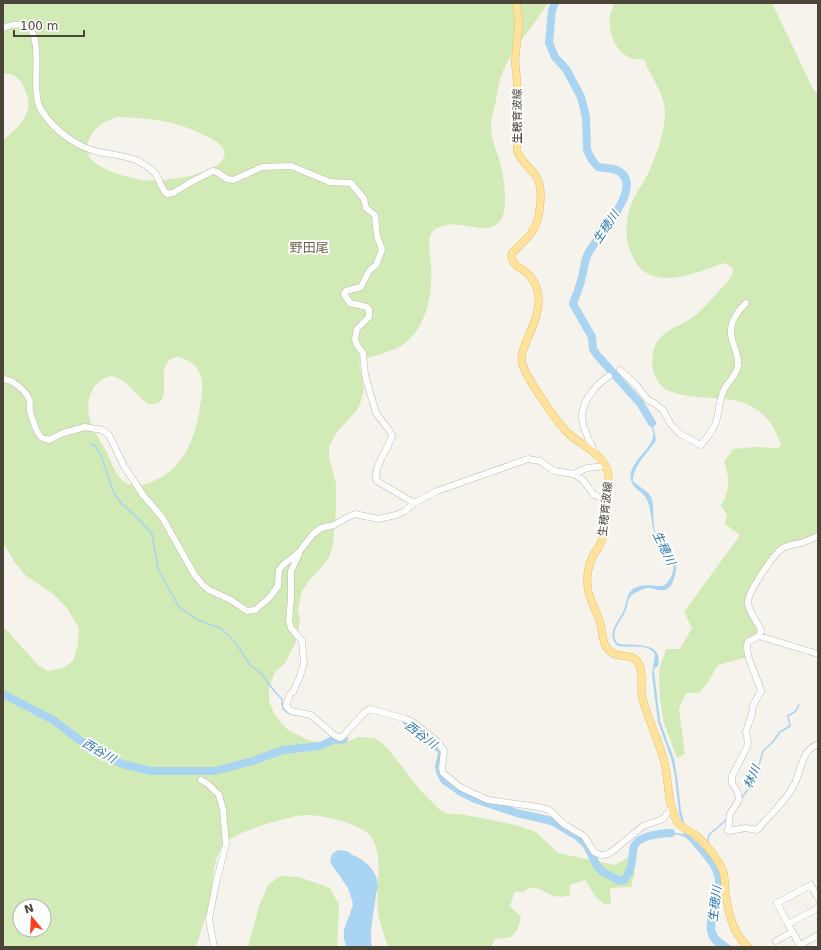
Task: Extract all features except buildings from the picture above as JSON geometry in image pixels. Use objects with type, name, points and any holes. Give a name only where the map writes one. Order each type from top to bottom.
[{"type":"main road","name":"生穂育波線","points":[[516,3],[519,22],[516,61],[517,150],[519,157],[538,179],[541,192],[536,225],[532,232],[512,253],[511,256],[512,262],[531,277],[536,284],[539,297],[535,324],[522,353],[522,364],[562,426],[569,434],[594,453],[606,466],[609,480],[603,538],[588,568],[588,590],[598,616],[603,640],[607,648],[616,655],[636,659],[640,665],[642,673],[643,698],[648,718],[665,762],[672,807],[676,821],[699,838],[723,870],[732,923],[748,947]]},
{"type":"street","points":[[3,28],[18,24],[26,25],[33,32],[36,44],[36,84],[38,99],[41,109],[52,124],[71,141],[82,146],[98,152],[131,158],[141,163],[155,173],[162,189],[167,194],[173,193],[213,171],[233,180],[262,167],[268,166],[292,166],[330,182],[349,182],[352,184],[364,199],[366,208],[375,215],[377,236],[382,248],[376,265],[369,271],[363,285],[361,287],[346,291],[344,294],[350,303],[367,307],[369,310],[369,317],[356,329],[355,339],[357,345],[363,353],[365,375],[376,413],[392,436],[375,476],[378,480],[414,503]]},
{"type":"street","points":[[620,370],[637,386],[648,400],[663,410],[670,423],[680,434],[701,445],[716,422],[723,391],[736,372],[738,366],[737,352],[731,334],[731,327],[737,315],[746,303]]},
{"type":"street","points":[[594,453],[584,425],[582,417],[583,410],[596,386],[610,376]]},
{"type":"street","points":[[3,379],[16,383],[28,396],[30,400],[30,412],[40,437],[50,440],[63,433],[85,427],[102,430],[109,435],[124,466],[143,495],[162,516],[194,574],[209,590],[226,597],[247,610],[255,610],[274,592],[278,586],[279,570],[299,552],[316,531],[321,528],[334,525],[351,515],[358,514],[378,519],[405,511],[414,503],[437,491],[528,459],[540,461],[554,471],[573,474],[585,483],[594,496],[607,500]]},
{"type":"street","points":[[573,474],[587,468],[606,466]]},
{"type":"street","points":[[818,536],[781,550],[770,561],[748,600],[751,610],[761,630],[759,636],[748,642],[747,646],[749,657],[761,689],[761,693],[753,706],[746,731],[748,743],[747,747],[732,774],[732,783],[738,793],[739,800],[730,815],[728,831],[746,828],[757,830],[790,791],[806,752],[818,744]]},
{"type":"street","points":[[299,552],[292,571],[289,621],[291,628],[302,641],[304,663],[293,692],[290,694],[286,708],[291,711],[312,715],[334,735],[340,738],[364,712],[370,709],[406,719],[418,725],[442,747],[445,753],[442,768],[443,773],[460,788],[488,800],[550,810],[565,825],[580,833],[594,852],[601,855],[608,854],[614,850],[643,826],[663,819],[672,807]]},
{"type":"street","points":[[759,636],[818,654]]},
{"type":"street","points":[[202,780],[219,795],[223,810],[226,844],[209,919],[214,947]]},
{"type":"street","points":[[818,898],[811,885],[777,903],[800,946],[818,935]]},
{"type":"street","points":[[788,924],[818,908]]},
{"type":"street","points":[[776,941],[792,932]]},
{"type":"green space","points":[[3,3],[548,3],[518,45],[500,78],[492,117],[491,131],[503,174],[505,205],[502,218],[498,223],[488,228],[477,228],[452,224],[439,227],[432,232],[429,243],[431,289],[429,302],[420,325],[404,344],[393,350],[359,361],[364,389],[360,404],[357,410],[336,433],[329,447],[329,457],[336,484],[336,510],[333,544],[329,558],[310,579],[302,591],[298,609],[300,618],[298,634],[295,644],[285,663],[275,672],[269,688],[269,701],[273,711],[288,730],[308,740],[322,743],[349,741],[358,737],[374,738],[382,743],[421,791],[440,810],[448,814],[459,814],[482,818],[519,826],[536,832],[558,853],[615,865],[629,857],[634,865],[634,875],[631,887],[610,888],[611,904],[604,904],[595,896],[585,880],[570,885],[570,895],[563,897],[557,897],[540,889],[530,888],[523,892],[515,891],[510,906],[521,917],[518,929],[511,937],[495,939],[491,947],[388,947],[378,912],[378,855],[372,838],[360,828],[351,824],[321,816],[305,815],[287,818],[263,825],[239,834],[225,843],[220,850],[215,864],[211,896],[196,947],[3,947],[3,626],[38,665],[48,671],[63,668],[73,661],[78,644],[79,628],[66,607],[51,592],[26,576],[16,564],[3,543],[3,141],[23,120],[28,106],[24,86],[15,76],[3,74]],"holes":[[[118,117],[177,124],[190,129],[219,144],[224,150],[224,157],[211,169],[200,173],[174,179],[150,181],[116,173],[96,164],[89,155],[87,146],[92,134],[98,127],[109,120]],[[179,357],[194,365],[202,379],[202,397],[196,428],[192,439],[182,459],[166,474],[146,484],[129,484],[118,476],[95,434],[90,421],[88,408],[90,395],[92,390],[101,380],[113,376],[128,385],[148,404],[157,403],[162,399],[164,392],[165,366],[170,360]]]},
{"type":"green space","points":[[614,3],[772,3],[814,91],[818,92],[818,534],[803,540],[785,544],[777,548],[754,582],[746,597],[758,629],[756,634],[744,642],[747,657],[718,665],[708,682],[699,693],[686,693],[679,709],[685,754],[677,758],[664,723],[660,700],[659,670],[666,649],[680,649],[692,628],[684,612],[740,535],[725,524],[727,515],[721,505],[726,494],[728,479],[724,462],[733,449],[755,447],[778,448],[781,445],[771,424],[765,416],[757,410],[739,401],[691,396],[667,390],[660,385],[653,371],[653,353],[655,345],[659,339],[698,313],[728,281],[733,270],[732,267],[724,263],[689,275],[664,278],[653,276],[643,271],[631,254],[626,231],[628,215],[633,200],[646,178],[655,158],[662,135],[665,113],[663,99],[644,59],[628,57],[617,46],[613,39],[610,15]]},
{"type":"green space","points":[[280,876],[299,877],[330,888],[339,905],[337,947],[248,947],[259,906],[268,885]]},
{"type":"water","points":[[647,411],[652,419],[656,440],[638,464],[633,481],[648,492],[651,497],[655,531],[672,554],[676,564],[676,570],[669,588],[661,590],[646,588],[630,597],[626,611],[617,625],[614,637],[619,644],[646,646],[657,652],[659,658],[658,666],[654,671],[660,721],[674,759],[684,823],[688,834],[708,853],[720,872],[722,881],[715,929],[718,936],[732,947],[717,947],[710,940],[707,932],[708,915],[715,888],[715,880],[711,868],[698,851],[683,836],[675,834],[662,834],[669,832],[683,834],[685,832],[679,813],[675,776],[671,758],[658,722],[652,675],[655,654],[648,648],[618,646],[614,642],[613,637],[614,629],[624,609],[630,591],[640,586],[663,586],[670,579],[673,568],[673,562],[656,537],[648,501],[634,486],[631,480],[632,468],[648,447],[653,437]]},
{"type":"water","points":[[338,850],[348,851],[352,855],[362,860],[370,867],[376,876],[378,886],[371,928],[372,947],[346,946],[344,930],[353,905],[348,888],[330,862],[332,854]]},
{"type":"waterway","name":"生穂川","points":[[555,3],[552,10],[549,43],[555,57],[566,69],[581,97],[586,117],[587,150],[592,160],[598,167],[616,170],[625,177],[627,187],[616,212],[587,256],[573,304],[592,337],[593,349],[640,403],[652,423]]},
{"type":"waterway","points":[[90,444],[96,446],[102,458],[114,493],[122,504],[140,520],[152,534],[158,569],[179,607],[198,620],[222,629],[236,643],[250,665],[261,673],[282,699],[282,706],[284,710],[296,715]]},
{"type":"waterway","name":"西谷川","points":[[3,694],[53,720],[82,742],[122,764],[151,771],[215,771],[253,761],[283,750],[320,746],[335,739],[344,739]]},
{"type":"waterway","name":"林川","points":[[742,798],[748,789],[753,774],[759,765],[763,751],[772,743],[780,732],[790,726],[788,716],[796,711],[799,704]]},
{"type":"waterway","name":"西谷川","points":[[407,722],[441,750],[442,754],[439,766],[444,780],[461,792],[475,799],[517,813],[552,821],[577,836],[586,844],[597,866],[603,872],[620,881],[624,880],[631,868],[635,844],[638,841],[652,835],[671,833]]},
{"type":"waterway","name":"林川","points":[[707,843],[709,835],[727,819]]},
{"type":"district","name":"野田尾","points":[[309,247]]}]
